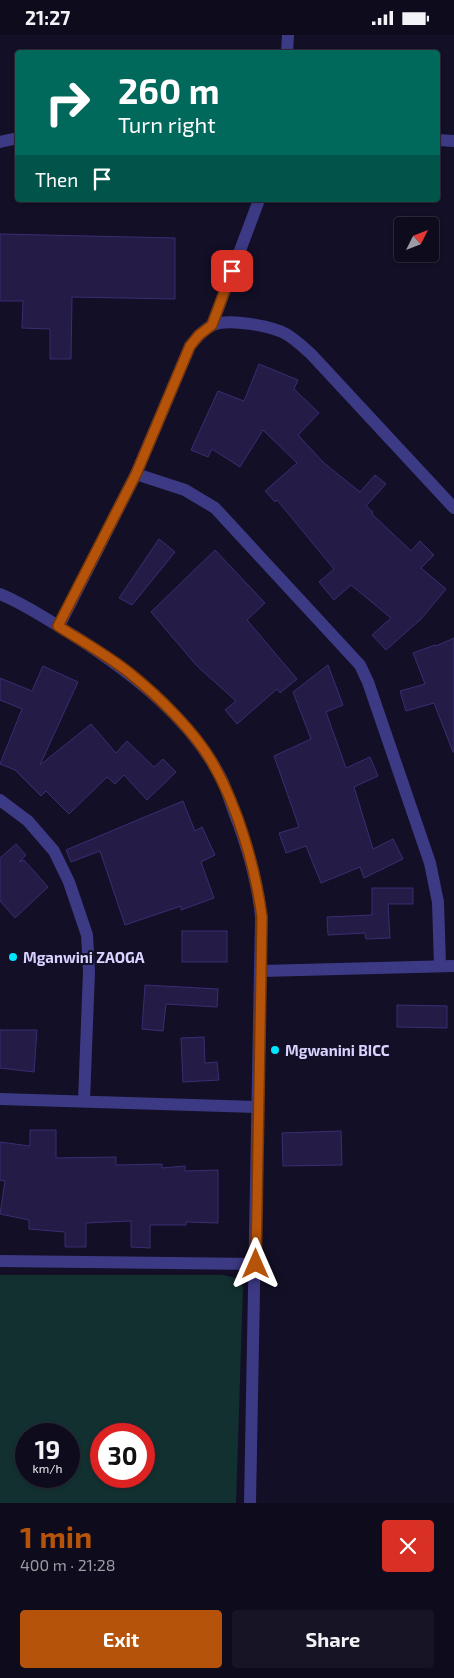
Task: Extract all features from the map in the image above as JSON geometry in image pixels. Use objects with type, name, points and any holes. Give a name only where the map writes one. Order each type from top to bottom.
[{"type":"street","points":[[287,50],[288,35]]},
{"type":"street","points":[[0,142],[15,139]]},
{"type":"street","points":[[440,140],[454,141]]},
{"type":"street","points":[[212,325],[258,202]]},
{"type":"street","points":[[58,626],[136,474],[190,346],[199,335],[212,325],[227,322],[243,323],[285,333],[296,341],[454,508]]},
{"type":"street","points":[[136,474],[185,490],[215,508],[360,665],[368,682],[430,863],[438,901],[440,966]]},
{"type":"street","points":[[0,594],[17,601],[58,626],[132,675],[176,717],[210,760],[224,784],[254,868],[262,917],[250,1503]]},
{"type":"street","points":[[0,800],[28,821],[54,851],[69,882],[87,935],[89,971],[84,1101]]},
{"type":"street","points":[[260,971],[454,966]]},
{"type":"street","points":[[0,1099],[257,1107]]},
{"type":"street","points":[[0,1261],[256,1264]]},
{"type":"green space","points":[[0,1275],[223,1275],[236,1278],[243,1287],[236,1503],[0,1503]]},
{"type":"building","points":[[0,234],[175,238],[175,299],[72,297],[71,359],[50,359],[50,329],[22,328],[23,301],[0,301]]},
{"type":"building","points":[[259,364],[298,380],[294,389],[319,413],[298,435],[324,463],[360,492],[375,475],[386,484],[366,506],[411,551],[420,541],[434,555],[421,568],[446,589],[421,619],[386,650],[372,635],[391,618],[351,585],[334,600],[319,582],[334,569],[277,500],[275,502],[265,491],[297,463],[263,430],[240,467],[212,449],[208,457],[191,450],[218,391],[244,401]]},
{"type":"building","points":[[159,539],[175,552],[132,605],[119,598]]},
{"type":"building","points":[[215,550],[265,603],[247,620],[297,679],[280,693],[277,689],[237,724],[225,710],[236,701],[197,666],[151,612]]},
{"type":"building","points":[[454,638],[453,752],[434,703],[406,711],[400,691],[425,684],[413,653]]},
{"type":"building","points":[[328,665],[343,705],[326,712],[346,768],[370,757],[378,776],[354,787],[373,849],[393,839],[403,859],[364,878],[360,867],[321,883],[306,846],[286,853],[279,833],[299,827],[274,756],[311,739],[293,692]]},
{"type":"building","points":[[43,666],[78,682],[40,765],[91,724],[116,753],[127,741],[154,767],[163,759],[176,772],[147,800],[124,775],[115,784],[107,777],[69,814],[46,791],[41,796],[15,770],[0,764],[22,709],[0,700],[0,678],[32,691]]},
{"type":"building","points":[[183,801],[195,831],[202,827],[215,855],[201,862],[214,898],[181,910],[181,906],[125,925],[100,851],[71,862],[66,850]]},
{"type":"building","points":[[16,844],[26,855],[19,862],[24,860],[48,887],[15,918],[0,901],[0,858]]},
{"type":"building","points":[[372,888],[413,888],[413,904],[388,904],[390,938],[366,939],[365,933],[328,935],[327,917],[372,915]]},
{"type":"building","points":[[182,931],[227,931],[227,962],[182,962]]},
{"type":"building","points":[[145,985],[218,989],[217,1007],[166,1004],[163,1031],[142,1029]]},
{"type":"building","points":[[397,1005],[447,1006],[447,1028],[397,1027]]},
{"type":"building","points":[[0,1030],[37,1030],[34,1072],[0,1068]]},
{"type":"building","points":[[204,1037],[205,1063],[217,1062],[219,1080],[183,1082],[181,1038]]},
{"type":"building","points":[[30,1130],[56,1130],[56,1158],[116,1157],[116,1165],[162,1164],[162,1168],[185,1166],[185,1171],[218,1170],[218,1223],[186,1222],[186,1225],[150,1225],[150,1248],[131,1247],[131,1221],[86,1223],[86,1247],[65,1247],[65,1232],[29,1229],[29,1220],[0,1214],[5,1181],[0,1180],[0,1142],[30,1146]]},
{"type":"building","points":[[341,1131],[342,1165],[283,1166],[282,1133]]},
{"type":"place","name":"Mganwini ZAOGA","points":[[13,957]]},
{"type":"place","name":"Mgwanini BICC","points":[[275,1050]]},
{"type":"route","points":[[232,271],[212,325],[199,335],[190,346],[136,474],[58,626],[132,675],[176,717],[210,760],[224,784],[254,868],[262,917],[257,1107],[256,1264]]}]
